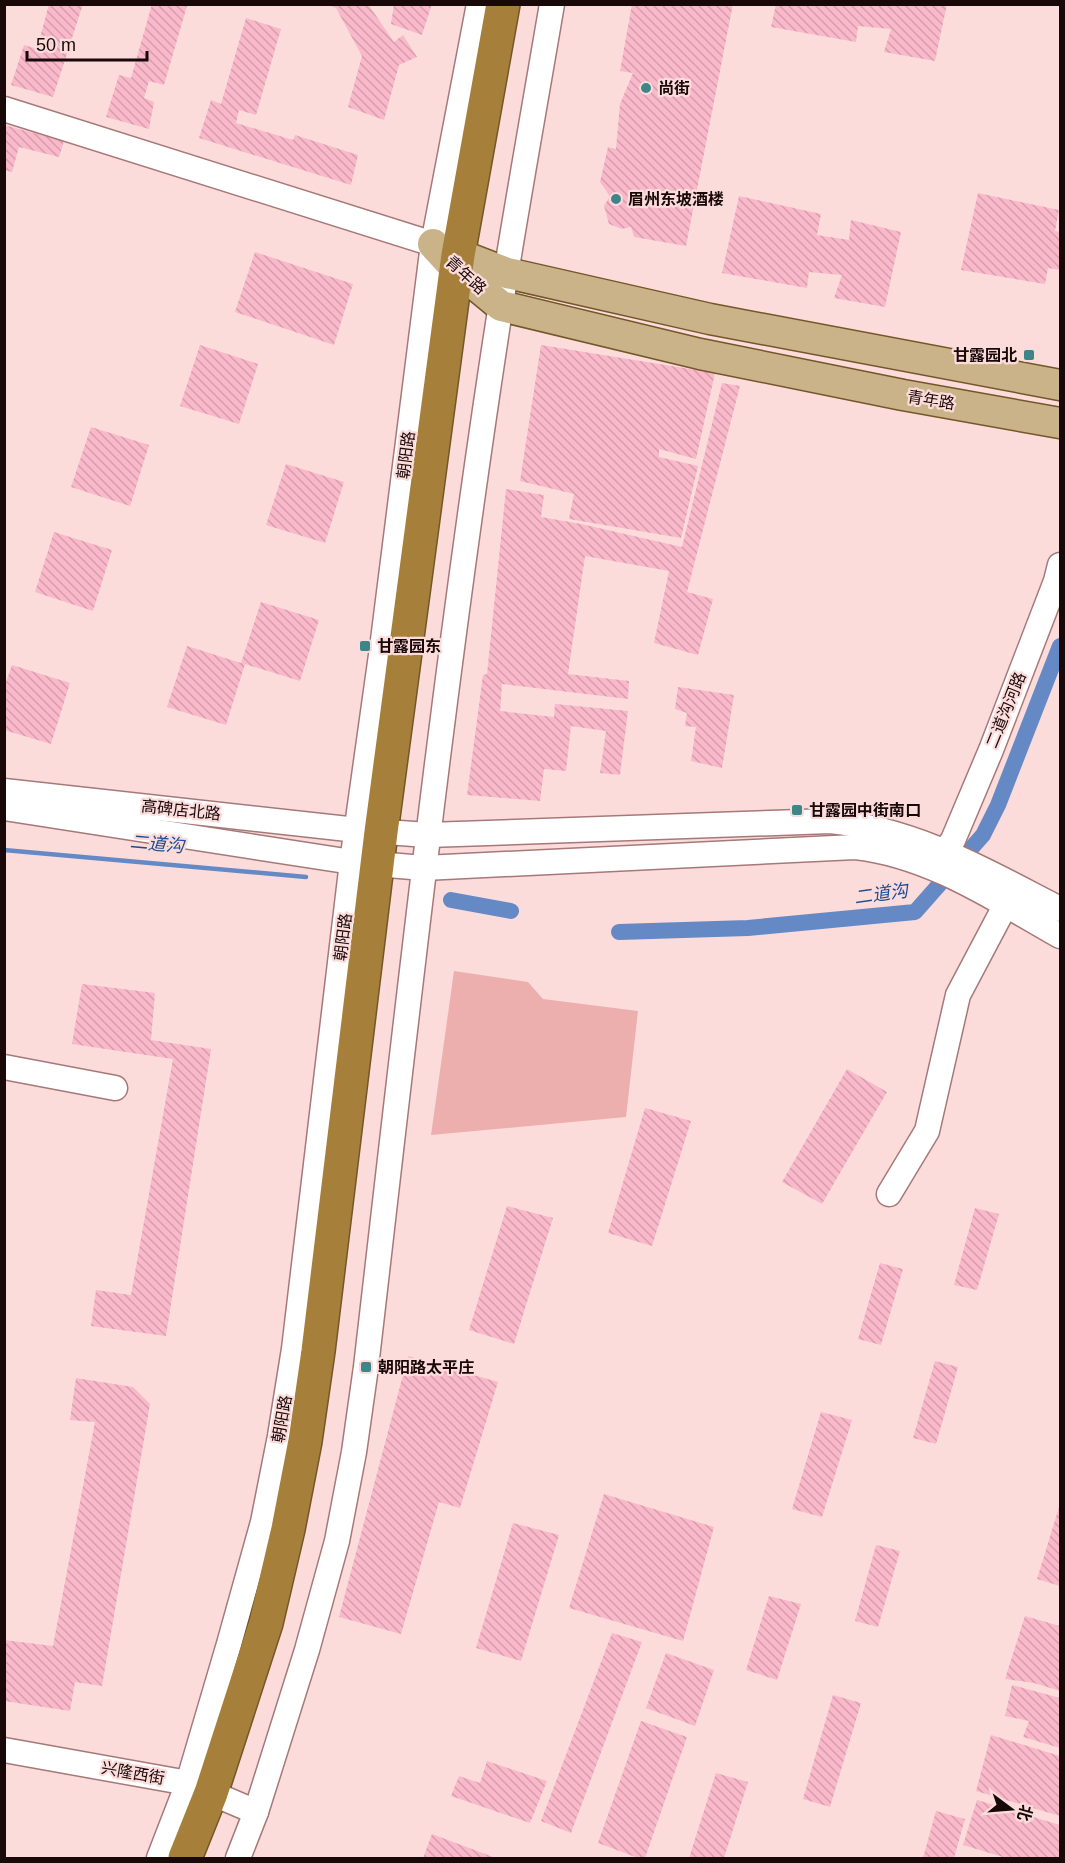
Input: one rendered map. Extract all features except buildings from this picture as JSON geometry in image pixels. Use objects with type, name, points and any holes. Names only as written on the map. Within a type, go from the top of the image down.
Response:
[{"type":"highway","name":"朝阳路","points":[[206,1858],[221,1797],[281,1627],[305,1532],[334,1355],[392,832],[503,4]]},
{"type":"highway","name":"朝阳路","points":[[467,265],[523,4]]},
{"type":"highway","name":"朝阳路","points":[[185,1858],[221,1797]]},
{"type":"main road","name":"青年路","points":[[467,265],[501,306],[700,354],[903,395],[1060,423]]},
{"type":"main road","name":"青年路","points":[[467,265],[711,319],[1060,385]]},
{"type":"street","name":"朝阳路","points":[[238,1858],[221,1797],[263,1522],[280,1436],[295,1338],[388,865],[467,265],[479,4]]},
{"type":"street","name":"朝阳路","points":[[467,265],[552,4]]},
{"type":"street","points":[[4,109],[467,265]]},
{"type":"street","name":"朝阳路","points":[[392,832],[501,306]]},
{"type":"street","name":"二道沟河路","points":[[946,859],[991,750],[1056,581],[1060,565]]},
{"type":"street","name":"高碑店北路","points":[[4,790],[392,832],[830,821],[858,824],[913,838],[946,859]]},
{"type":"street","name":"高碑店北路","points":[[4,808],[388,865],[855,847],[880,850],[907,858],[946,859]]},
{"type":"street","points":[[946,859],[1011,896],[1060,936]]},
{"type":"street","points":[[1011,896],[1060,909]]},
{"type":"street","points":[[889,1194],[927,1131],[958,995],[1011,896]]},
{"type":"street","points":[[4,1067],[116,1088]]},
{"type":"street","name":"兴隆西街","points":[[4,1750],[221,1797]]},
{"type":"street","name":"朝阳路","points":[[159,1858],[221,1797]]},
{"type":"shaded area","points":[[454,971],[528,982],[543,999],[638,1011],[626,1117],[431,1135]]},
{"type":"waterway","name":"二道沟","points":[[619,932],[748,928],[915,912],[983,835],[998,805],[1060,646]]},
{"type":"waterway","name":"二道沟","points":[[4,850],[306,877]]},
{"type":"waterway","name":"二道沟","points":[[451,900],[511,911]]},
{"type":"place","name":"尚街","points":[[646,88]]},
{"type":"place","name":"眉州东坡酒楼","points":[[616,199]]},
{"type":"place","name":"甘露园北","points":[[1029,355]]},
{"type":"place","name":"甘露园东","points":[[365,646]]},
{"type":"place","name":"甘露园中街南口","points":[[797,810]]},
{"type":"place","name":"朝阳路太平庄","points":[[366,1367]]}]
